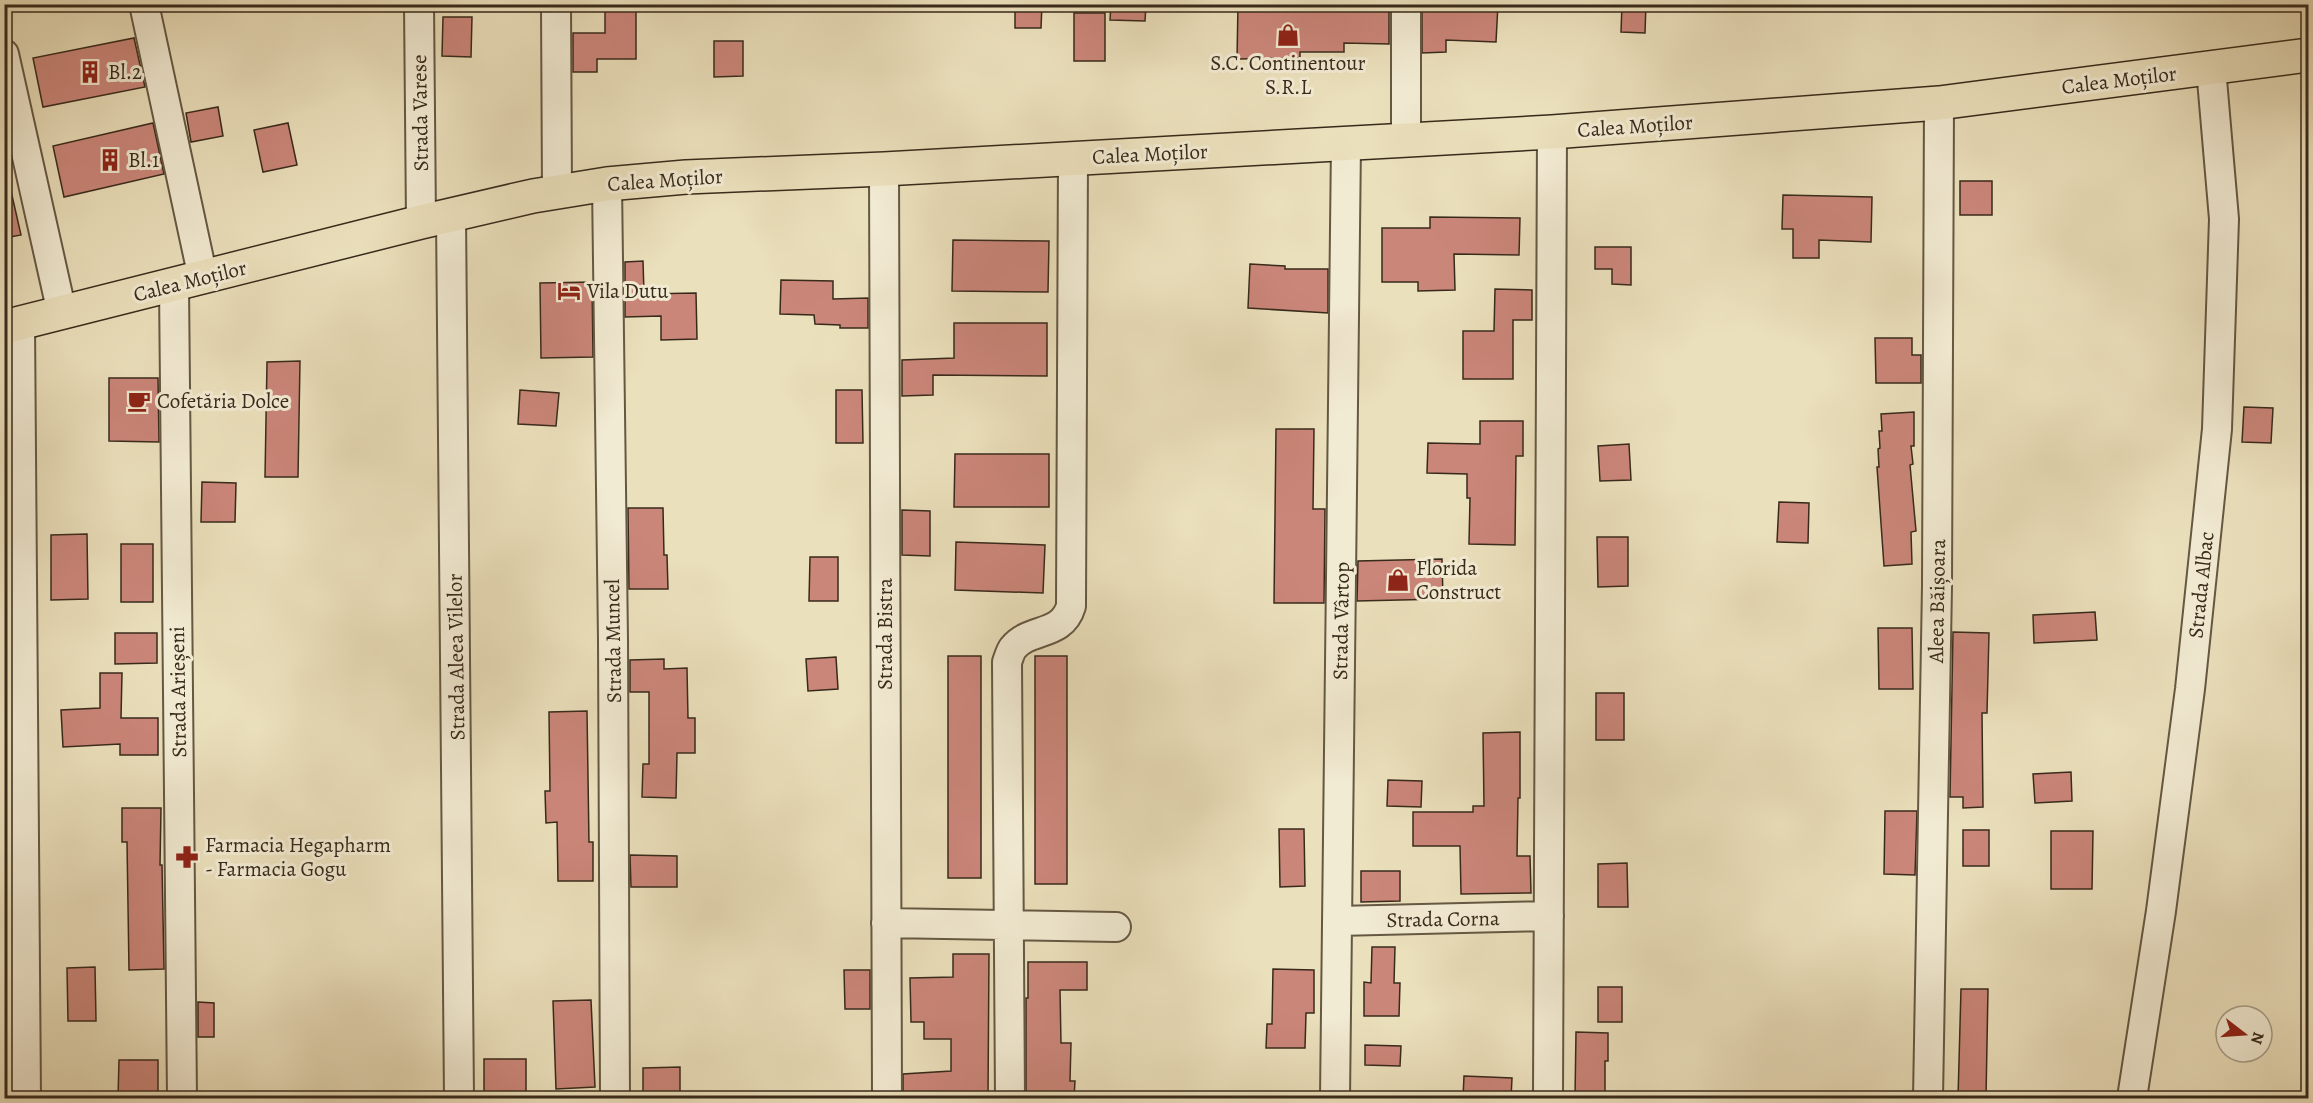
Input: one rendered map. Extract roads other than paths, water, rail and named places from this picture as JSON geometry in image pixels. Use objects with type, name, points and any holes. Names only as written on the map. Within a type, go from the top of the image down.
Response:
[{"type":"main road","name":"Calea Moților","points":[[12,325],[436,219],[557,192],[607,184],[686,177],[1551,132],[1939,103],[2308,55]]},
{"type":"street","name":"Strada Arieșeni","points":[[144,4],[188,282],[182,1098]]},
{"type":"street","name":"Strada Varese","points":[[419,4],[436,219]]},
{"type":"street","points":[[556,4],[557,192]]},
{"type":"street","points":[[1406,4],[1406,140]]},
{"type":"street","points":[[4,54],[62,313]]},
{"type":"street","name":"Strada Albac","points":[[2132,1098],[2161,911],[2190,689],[2217,429],[2224,219],[2211,68]]},
{"type":"street","name":"Aleea Băișoara","points":[[1928,1098],[1937,586],[1939,103]]},
{"type":"street","points":[[1548,1098],[1551,132]]},
{"type":"street","name":"Strada Vârtop","points":[[1335,1098],[1346,143]]},
{"type":"street","points":[[1010,1098],[1007,662],[1014,647],[1058,626],[1067,618],[1071,606],[1073,158]]},
{"type":"street","name":"Strada Bistra","points":[[884,168],[887,1098]]},
{"type":"street","name":"Strada Muncel","points":[[607,184],[613,640],[615,1098]]},
{"type":"street","name":"Strada Aleea Vilelor","points":[[436,219],[459,1098]]},
{"type":"street","points":[[12,325],[26,1098]]},
{"type":"street","name":"Strada Corna","points":[[1337,921],[1549,916]]},
{"type":"street","points":[[886,923],[1116,927]]},
{"type":"place","name":"S.C. Continentour S.R.L","points":[[1288,35]]},
{"type":"place","name":"Bl.2","points":[[90,72]]},
{"type":"place","name":"Bl.1","points":[[110,160]]},
{"type":"place","name":"Vila Dutu","points":[[569,291]]},
{"type":"place","name":"Cofetăria Dolce","points":[[139,401]]},
{"type":"place","name":"Florida Construct","points":[[1398,580]]},
{"type":"place","name":"Farmacia Hegapharm - Farmacia Gogu","points":[[187,857]]}]
